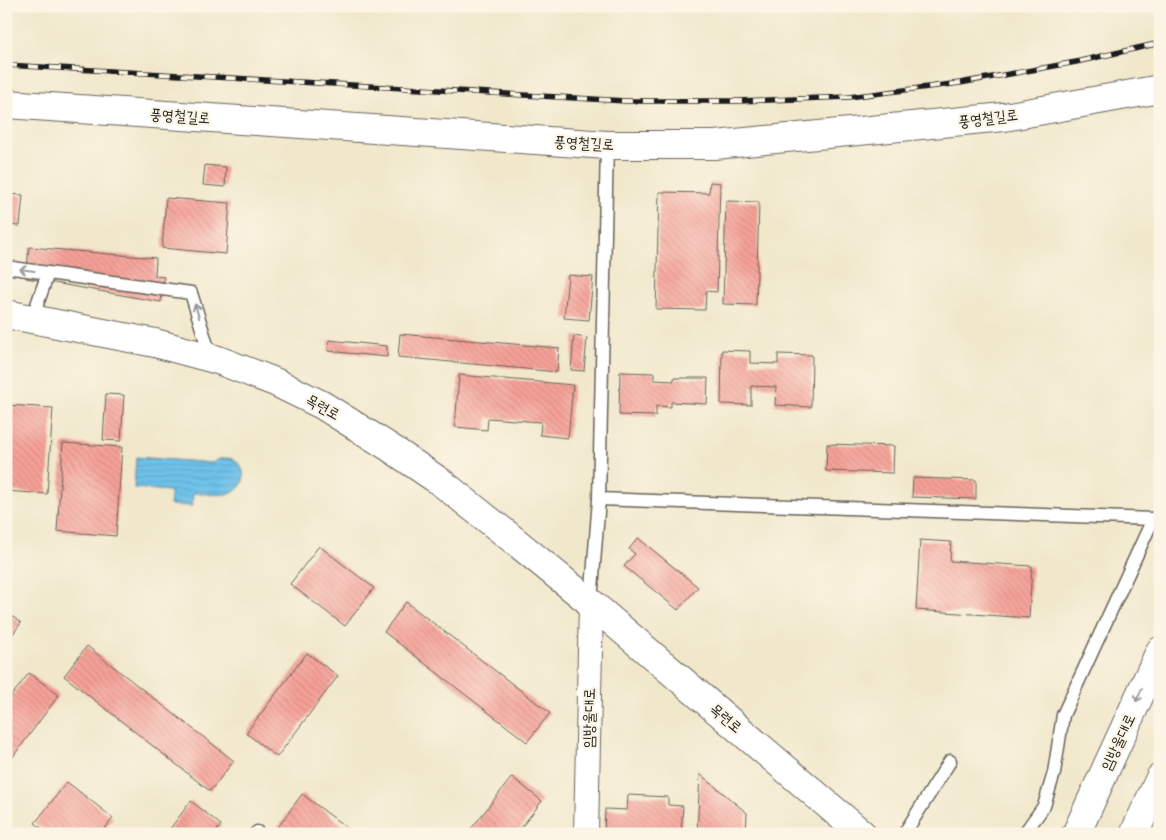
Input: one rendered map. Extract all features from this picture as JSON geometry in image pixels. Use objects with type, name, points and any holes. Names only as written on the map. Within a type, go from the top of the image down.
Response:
[{"type":"main road","name":"풍영철길로","points":[[6,104],[607,145],[716,145],[1004,117],[1160,89]]},
{"type":"main road","name":"목련로","points":[[19,317],[155,343],[211,358],[275,382],[322,405],[442,483],[505,533],[862,834]]},
{"type":"main road","name":"임방울대로","points":[[1079,826],[1160,651]]},
{"type":"main road","points":[[1134,834],[1160,778]]},
{"type":"main road","points":[[835,810],[851,834]]},
{"type":"main road","points":[[835,810],[885,834]]},
{"type":"main road","points":[[1060,834],[1079,826]]},
{"type":"street","name":"임방울대로","points":[[586,834],[590,603]]},
{"type":"lane","points":[[590,603],[599,499],[607,145]]},
{"type":"lane","points":[[6,267],[192,293],[211,358]]},
{"type":"lane","points":[[19,317],[48,273]]},
{"type":"lane","points":[[599,499],[1156,516],[1063,715],[1054,773],[1044,806],[1024,834]]},
{"type":"lane","points":[[904,834],[950,761]]},
{"type":"water","points":[[136,457],[212,463],[229,458],[236,461],[241,467],[243,480],[240,487],[233,492],[218,495],[193,493],[192,506],[170,505],[170,491],[134,488]]},
{"type":"building","points":[[205,165],[226,167],[225,187],[203,185]]},
{"type":"building","points":[[710,182],[720,183],[717,292],[706,291],[705,310],[656,309],[659,192],[709,193]]},
{"type":"building","points":[[6,194],[23,195],[20,226],[6,225]]},
{"type":"building","points":[[166,198],[230,203],[226,254],[162,248]]},
{"type":"building","points":[[726,201],[759,202],[756,305],[723,304]]},
{"type":"building","points":[[29,247],[156,258],[155,276],[164,277],[161,302],[26,278]]},
{"type":"building","points":[[568,275],[593,277],[589,320],[564,318]]},
{"type":"building","points":[[400,334],[559,348],[557,372],[398,357]]},
{"type":"building","points":[[574,336],[587,338],[584,371],[571,370]]},
{"type":"building","points":[[329,340],[387,346],[387,357],[328,351]]},
{"type":"building","points":[[722,350],[750,351],[750,363],[778,364],[778,354],[812,355],[811,407],[775,405],[776,387],[751,386],[751,405],[721,404]]},
{"type":"building","points":[[620,372],[654,373],[654,380],[674,381],[674,378],[708,378],[707,404],[671,402],[671,407],[656,406],[656,416],[619,415]]},
{"type":"building","points":[[459,375],[573,385],[568,438],[540,435],[541,422],[488,418],[487,430],[455,427]]},
{"type":"building","points":[[106,394],[124,395],[121,441],[103,440]]},
{"type":"building","points":[[7,405],[53,408],[47,494],[6,491]]},
{"type":"building","points":[[63,443],[122,447],[116,536],[57,531]]},
{"type":"building","points":[[827,444],[894,446],[893,473],[826,471]]},
{"type":"building","points":[[913,478],[976,480],[976,499],[912,497]]},
{"type":"building","points":[[638,538],[698,587],[678,610],[624,566],[635,554],[629,549]]},
{"type":"building","points":[[920,540],[951,542],[950,561],[1032,566],[1029,618],[916,610]]},
{"type":"building","points":[[319,546],[374,588],[345,626],[290,584]]},
{"type":"building","points":[[406,602],[550,713],[527,742],[384,632]]},
{"type":"building","points":[[6,612],[21,623],[6,643]]},
{"type":"building","points":[[87,646],[234,761],[210,791],[64,676]]},
{"type":"building","points":[[307,653],[338,676],[277,757],[246,733]]},
{"type":"building","points":[[29,673],[59,695],[6,766],[6,703]]},
{"type":"building","points":[[700,774],[747,813],[746,834],[697,834]]},
{"type":"building","points":[[512,777],[542,801],[516,834],[467,834]]},
{"type":"building","points":[[67,782],[113,818],[101,834],[48,834],[35,823]]},
{"type":"building","points":[[302,794],[355,834],[288,834],[278,827]]},
{"type":"building","points":[[628,795],[668,797],[668,805],[683,806],[681,834],[604,833],[605,809],[627,810]]},
{"type":"building","points":[[191,801],[221,825],[214,834],[166,834]]},
{"type":"railway","points":[[6,65],[626,101],[739,101],[849,97],[960,83],[1076,62],[1160,43]]}]
